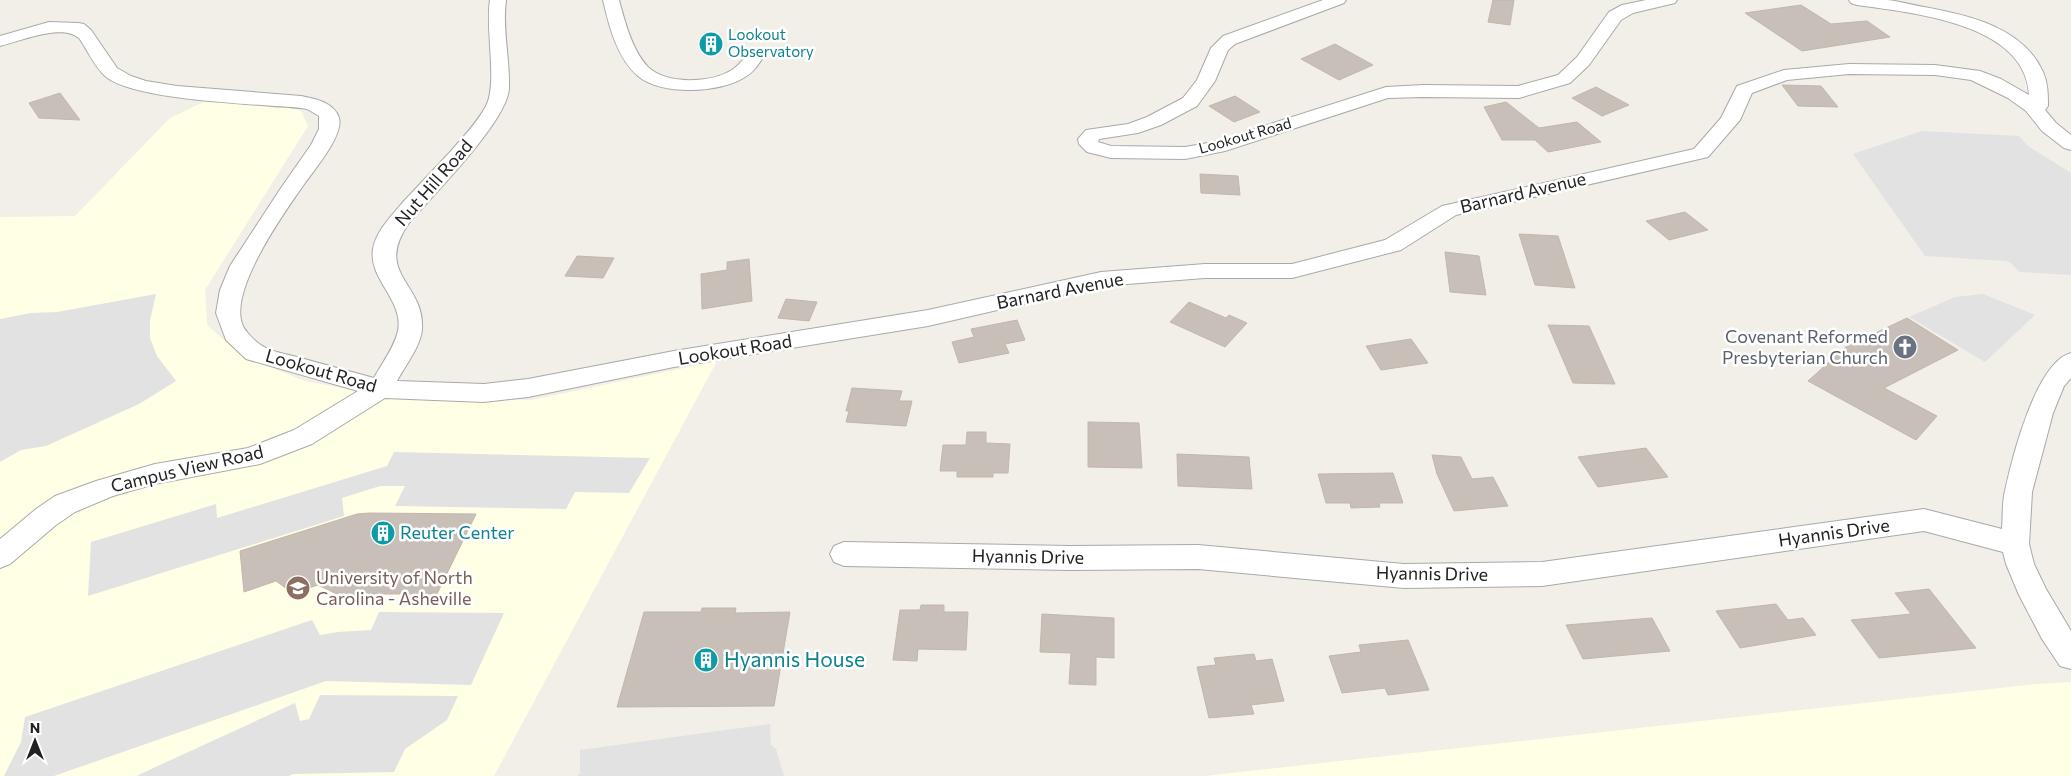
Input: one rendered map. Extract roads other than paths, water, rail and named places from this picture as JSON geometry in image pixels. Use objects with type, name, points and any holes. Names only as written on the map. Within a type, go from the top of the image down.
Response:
[{"type":"street","name":"Nut Hill Road","points":[[380,389],[405,344],[410,329],[406,303],[390,276],[385,262],[384,249],[389,235],[401,218],[480,130],[496,105],[500,90],[496,13],[498,0]]},
{"type":"street","points":[[611,0],[621,34],[641,70],[650,77],[679,84],[713,83],[743,72],[752,65],[754,57]]},
{"type":"street","name":"Lookout Road","points":[[1338,0],[1229,40],[1220,48],[1206,81],[1190,102],[1154,121],[1131,129],[1093,134],[1088,139],[1090,144],[1094,148],[1111,152],[1185,153],[1218,147],[1386,93],[1424,91],[1519,92],[1542,87],[1564,79],[1577,67],[1615,16],[1628,9],[1669,0]]},
{"type":"street","points":[[1857,0],[1970,22],[1992,31],[2019,52],[2033,69],[2038,88],[2039,106],[2033,107]]},
{"type":"street","name":"Lookout Road","points":[[0,41],[49,27],[78,28],[85,34],[111,72],[125,80],[143,86],[177,92],[301,102],[312,104],[327,113],[330,120],[329,129],[321,146],[291,188],[241,266],[230,290],[228,313],[234,334],[255,353],[380,389],[484,393],[528,388],[674,359],[928,318]]},
{"type":"street","name":"Barnard Avenue","points":[[928,318],[1101,279],[1205,271],[1292,271],[1393,245],[1449,210],[1700,153],[1730,120],[1744,90],[1784,75],[1849,69],[1935,70],[1974,75],[1995,83],[2033,107],[2049,127],[2071,144]]},
{"type":"street","points":[[2071,361],[2053,383],[2040,413],[2032,449],[2018,492],[2015,544],[2020,564],[2034,595],[2053,630],[2071,656]]},
{"type":"street","name":"Campus View Road","points":[[0,556],[46,516],[65,504],[106,488],[155,474],[251,457],[303,437],[380,389]]},
{"type":"street","name":"Hyannis Drive","points":[[844,554],[1070,558],[1198,557],[1404,576],[1542,574],[1924,520],[2015,544]]},
{"type":"place","name":"Lookout Observatory","points":[[711,44]]},
{"type":"place","name":"Covenant Reformed Presbyterian Church","points":[[1905,347]]},
{"type":"place","name":"Reuter Center","points":[[383,533]]},
{"type":"place","name":"University of North Carolina - Asheville","points":[[298,588]]},
{"type":"place","name":"Hyannis House","points":[[706,660]]}]
